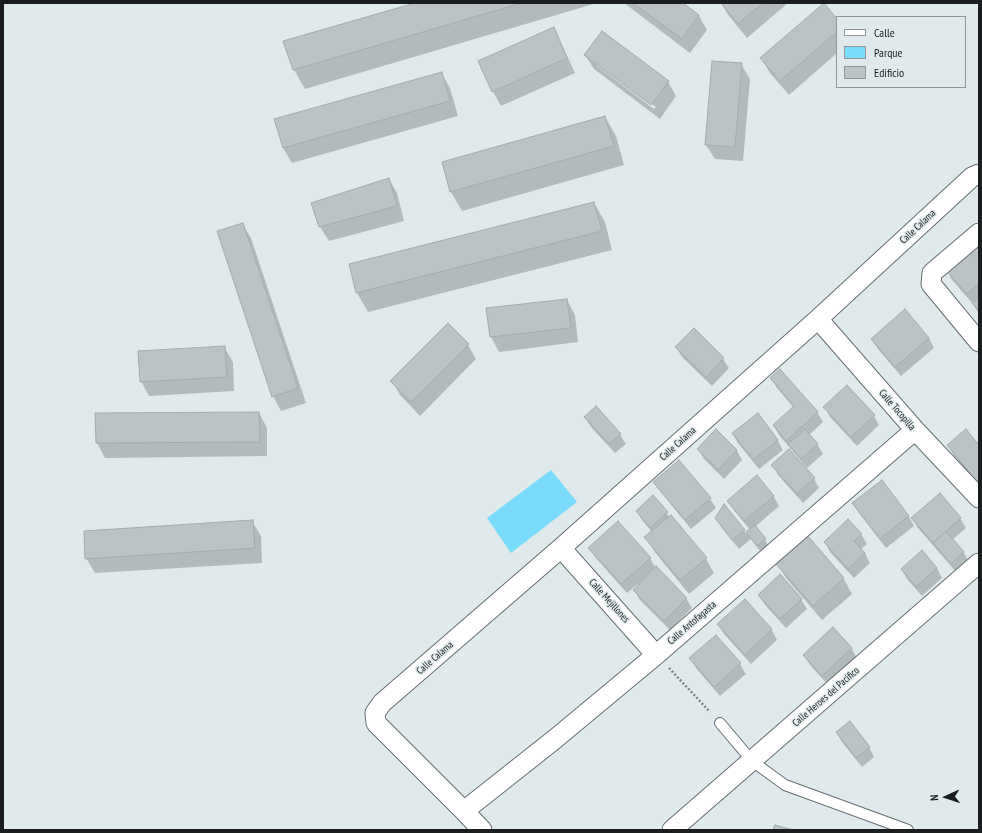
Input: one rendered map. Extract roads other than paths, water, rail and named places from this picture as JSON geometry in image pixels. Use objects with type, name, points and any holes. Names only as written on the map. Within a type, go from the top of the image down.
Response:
[{"type":"street","name":"Calle Calama","points":[[464,811],[376,723],[375,712],[382,703],[561,548],[818,319],[972,177],[979,174]]},
{"type":"street","points":[[979,233],[932,273],[930,284],[979,342]]},
{"type":"street","name":"Calle Tocopilla","points":[[818,319],[915,430],[979,498]]},
{"type":"street","name":"Calle Antofagasta","points":[[464,811],[549,744],[656,654],[915,430]]},
{"type":"street","name":"Calle Mejillones","points":[[561,548],[656,654]]},
{"type":"street","name":"Calle Heroes del Pacifico","points":[[672,830],[979,563]]},
{"type":"street","points":[[464,811],[482,830]]},
{"type":"lane","points":[[720,723],[752,761],[785,785],[908,830]]}]
